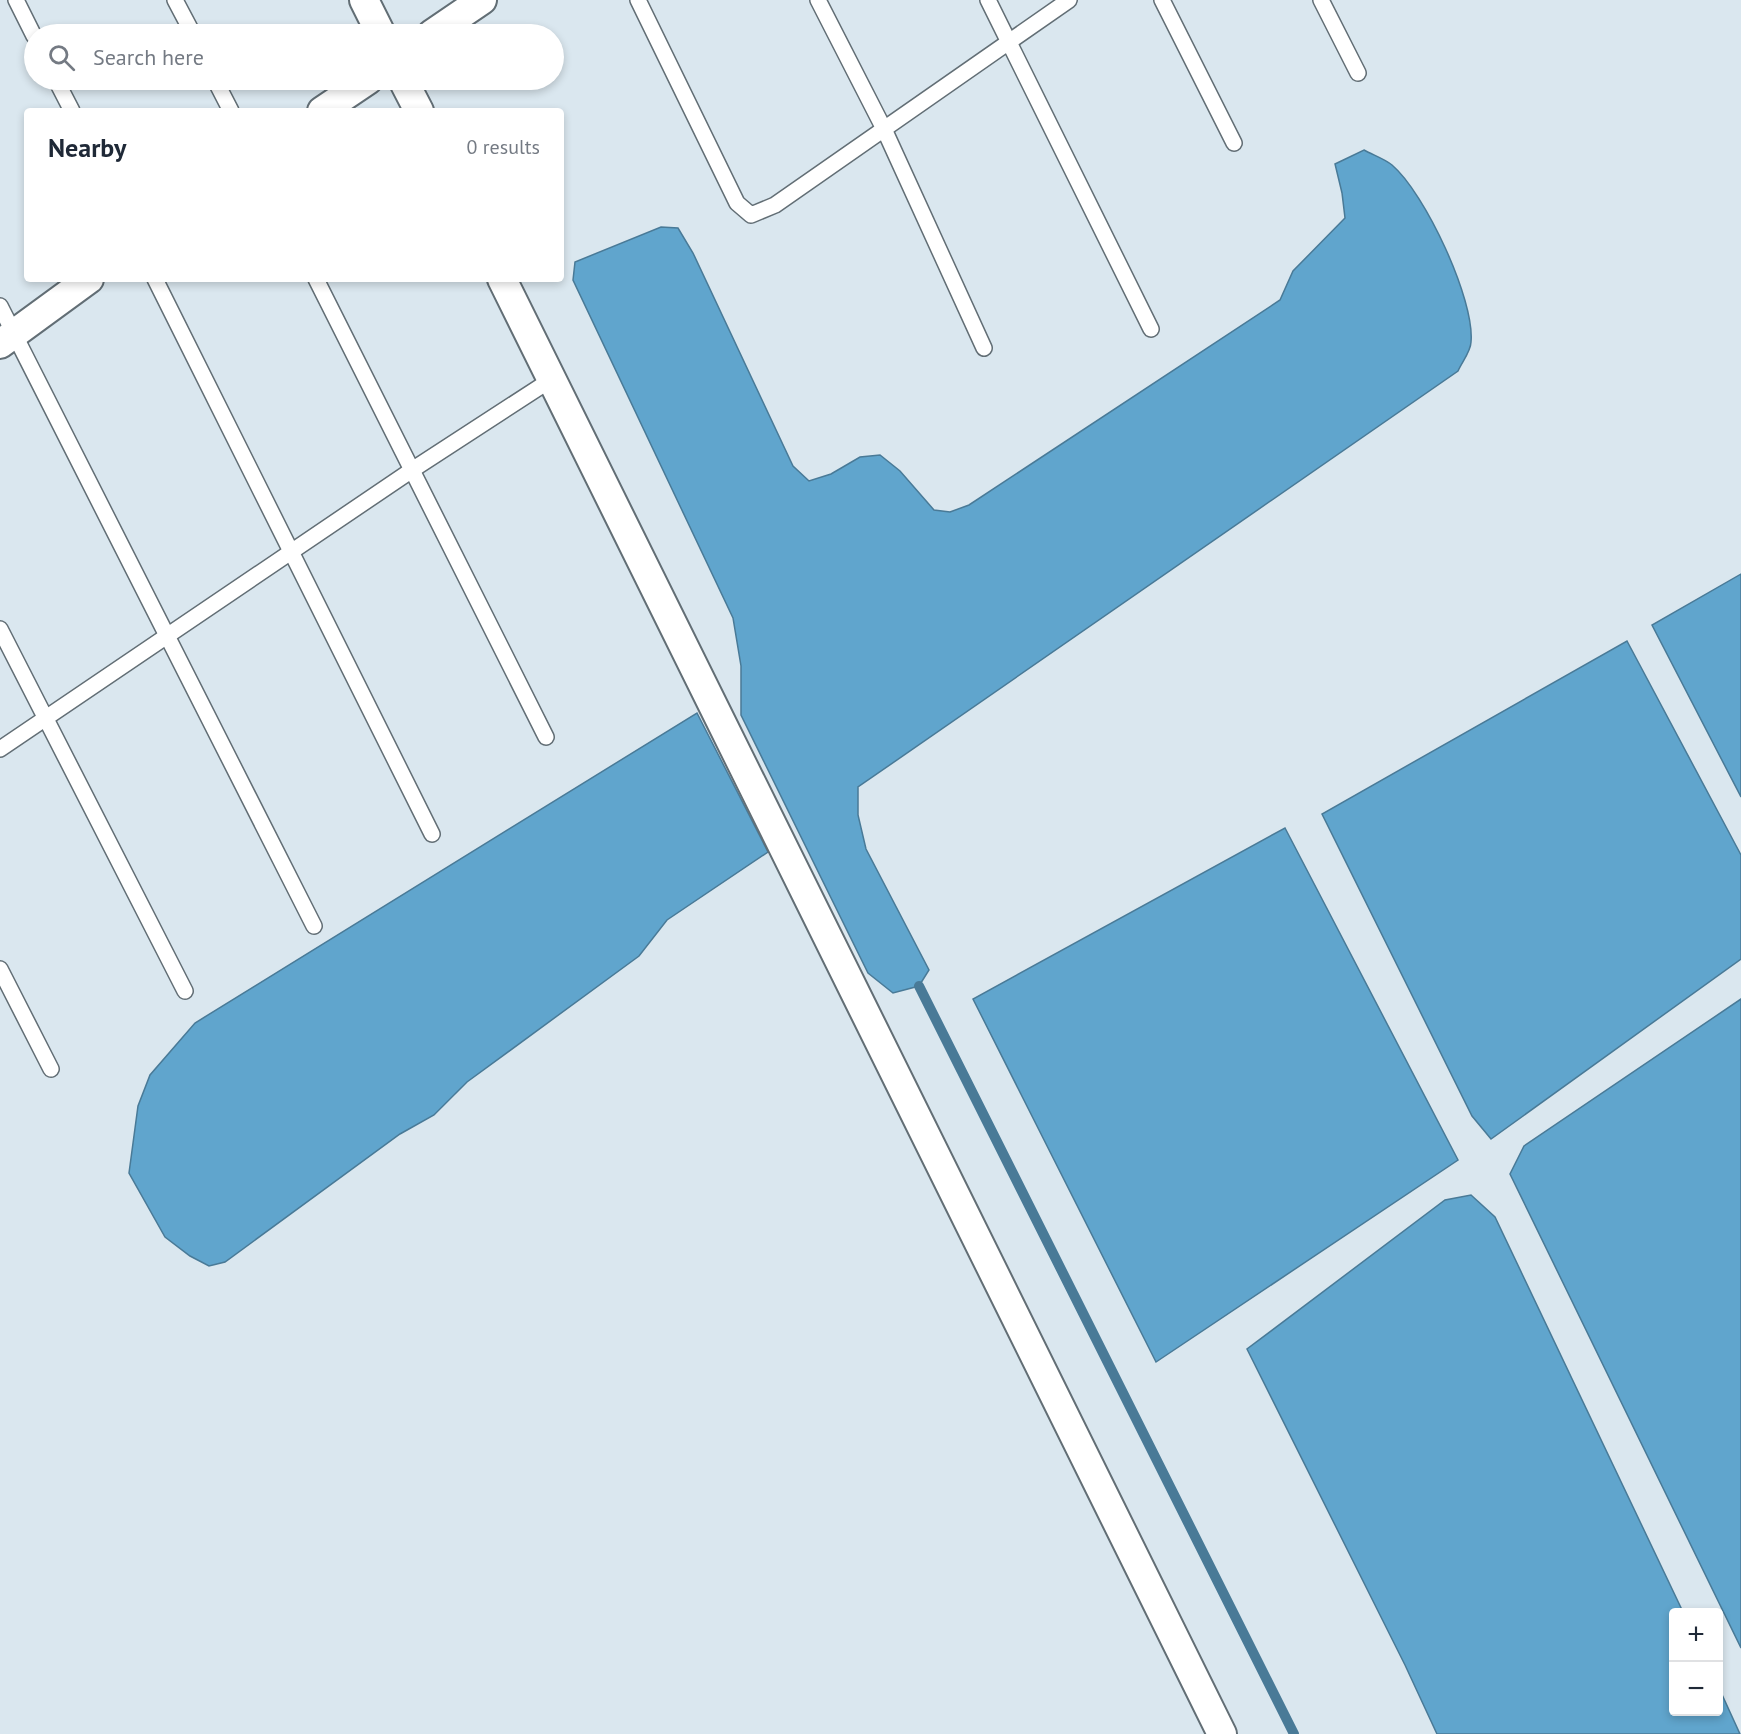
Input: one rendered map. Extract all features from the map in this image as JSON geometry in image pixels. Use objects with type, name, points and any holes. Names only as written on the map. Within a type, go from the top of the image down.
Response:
[{"type":"street","points":[[364,0],[376,24]]},
{"type":"street","points":[[447,24],[482,0]]},
{"type":"street","points":[[326,108],[353,90]]},
{"type":"street","points":[[408,90],[417,108]]},
{"type":"street","points":[[7,339],[85,282]]},
{"type":"street","points":[[503,282],[1222,1734]]},
{"type":"lane","points":[[16,0],[28,24]]},
{"type":"lane","points":[[175,0],[188,24]]},
{"type":"lane","points":[[638,0],[736,203],[751,215],[776,205],[1069,0]]},
{"type":"lane","points":[[818,0],[884,129],[984,348]]},
{"type":"lane","points":[[988,0],[1150,329]]},
{"type":"lane","points":[[1162,0],[1234,143]]},
{"type":"lane","points":[[1321,0],[1358,73]]},
{"type":"lane","points":[[61,90],[70,108]]},
{"type":"lane","points":[[220,90],[229,108]]},
{"type":"lane","points":[[156,282],[432,834]]},
{"type":"lane","points":[[318,282],[546,737]]},
{"type":"lane","points":[[0,306],[7,339],[167,636],[314,926]]},
{"type":"lane","points":[[0,749],[412,470],[552,380]]},
{"type":"lane","points":[[0,629],[185,991]]},
{"type":"lane","points":[[0,969],[51,1069]]},
{"type":"water","points":[[1364,150],[1392,165],[1405,179],[1433,222],[1445,248],[1465,301],[1470,323],[1471,345],[1458,371],[858,787],[858,815],[866,849],[929,970],[919,986],[893,993],[868,973],[741,715],[741,666],[733,618],[573,280],[575,262],[661,227],[678,228],[693,253],[793,466],[809,481],[831,474],[860,457],[880,455],[900,471],[934,510],[950,512],[969,505],[1280,300],[1293,271],[1345,218],[1335,164]]},
{"type":"water","points":[[1741,574],[1741,797],[1652,625]]},
{"type":"water","points":[[1627,641],[1741,855],[1741,959],[1491,1139],[1472,1116],[1322,814]]},
{"type":"water","points":[[697,713],[768,852],[667,920],[639,956],[467,1082],[434,1115],[400,1134],[225,1262],[209,1266],[190,1256],[165,1237],[129,1173],[138,1106],[150,1075],[195,1023]]},
{"type":"water","points":[[1285,828],[1458,1160],[1156,1362],[973,999]]},
{"type":"water","points":[[1741,999],[1741,1648],[1510,1174],[1524,1146]]},
{"type":"water","points":[[1471,1195],[1495,1217],[1681,1608],[1669,1608],[1669,1716],[1723,1716],[1723,1697],[1740,1734],[1437,1734],[1405,1665],[1247,1349],[1445,1200]]},
{"type":"waterway","points":[[919,986],[1294,1734]]}]
